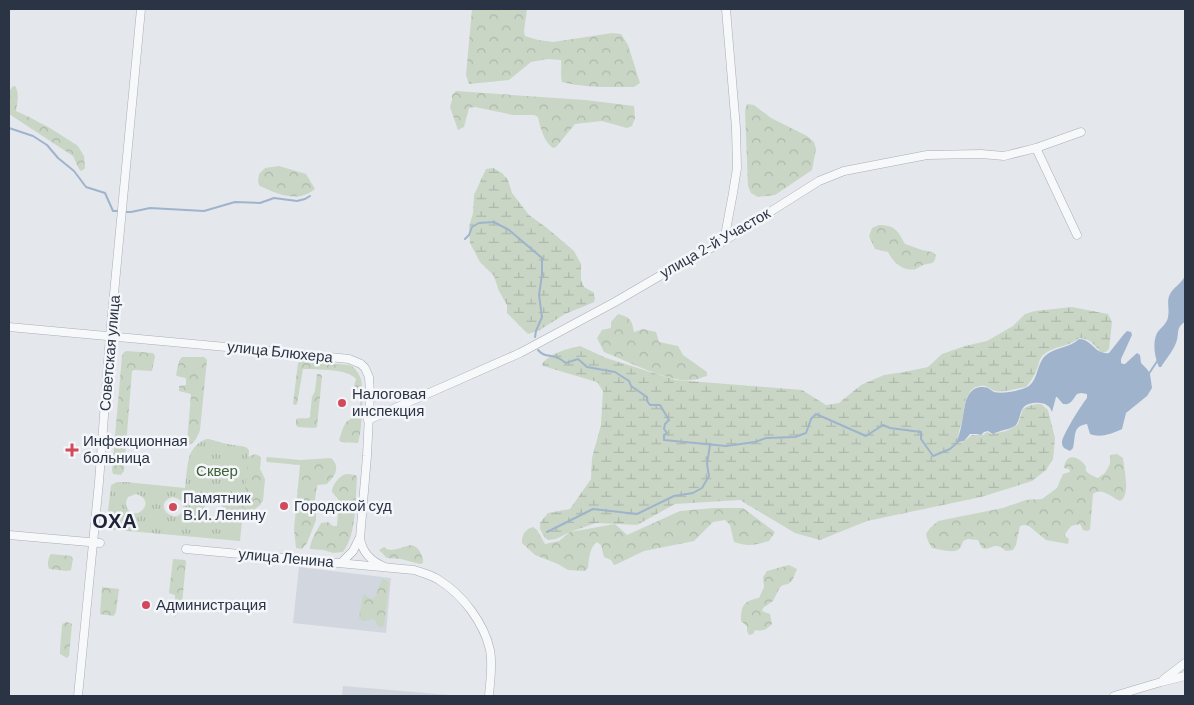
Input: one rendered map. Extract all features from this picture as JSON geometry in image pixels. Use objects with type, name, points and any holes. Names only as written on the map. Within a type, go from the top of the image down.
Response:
[{"type":"street","name":"Советская улица","points":[[78,696],[97,542],[110,336],[141,9]]},
{"type":"street","points":[[724,241],[737,168],[736,128],[726,9]]},
{"type":"street","name":"улица 2-й Участок","points":[[368,420],[520,353],[724,241],[819,181],[844,171],[927,155],[981,154],[1004,156],[1036,148],[1081,132]]},
{"type":"street","points":[[1036,148],[1077,235]]},
{"type":"street","name":"улица Блюхера","points":[[9,327],[349,359],[361,364],[369,377],[370,394],[360,544],[373,560],[385,567]]},
{"type":"street","points":[[9,535],[97,542]]},
{"type":"street","points":[[341,563],[353,551],[360,538]]},
{"type":"street","name":"улица Ленина","points":[[186,549],[414,570],[439,580],[468,606],[485,633],[491,660],[489,696]]},
{"type":"street","points":[[1161,682],[1185,663]]},
{"type":"street","points":[[1114,696],[1185,676]]},
{"type":"shaded area","points":[[299,567],[391,578],[386,633],[293,623]]},
{"type":"shaded area","points":[[343,686],[461,696],[342,696]]},
{"type":"green space","points":[[472,9],[527,9],[525,36],[538,40],[553,42],[612,33],[621,34],[628,45],[640,83],[634,87],[607,87],[562,82],[561,60],[547,59],[531,62],[509,80],[469,84],[466,75]]},
{"type":"green space","points":[[15,86],[18,95],[16,111],[50,128],[78,146],[84,156],[85,168],[83,170],[79,169],[73,156],[9,114],[9,92]]},
{"type":"green space","points":[[456,91],[585,100],[634,106],[635,118],[632,126],[627,128],[602,121],[575,124],[556,147],[553,148],[541,130],[538,117],[534,115],[513,115],[475,107],[469,108],[464,127],[458,130],[450,107],[452,95]]},
{"type":"green space","points":[[747,104],[754,105],[771,118],[807,136],[814,142],[816,149],[812,170],[775,195],[758,197],[751,193],[748,186],[745,110]]},
{"type":"green space","points":[[279,166],[306,174],[315,189],[305,195],[293,197],[270,191],[260,186],[258,182],[259,174],[265,168]]},
{"type":"green space","points":[[493,168],[502,173],[508,180],[512,193],[529,215],[574,251],[581,264],[581,280],[584,287],[593,292],[595,298],[594,302],[565,314],[538,331],[528,334],[507,313],[507,305],[499,291],[494,276],[480,262],[470,243],[469,227],[473,213],[474,195],[486,169]]},
{"type":"green space","points":[[879,225],[889,226],[895,230],[905,244],[932,252],[936,255],[934,261],[916,269],[903,268],[888,252],[875,249],[869,236],[872,228]]},
{"type":"green space","points":[[1072,307],[1108,314],[1112,322],[1109,349],[1102,353],[1089,340],[1079,338],[1051,350],[1040,359],[1033,377],[1026,387],[1006,391],[995,391],[985,386],[974,388],[968,395],[962,419],[959,443],[972,435],[983,435],[987,432],[992,434],[1014,427],[1018,424],[1023,409],[1028,406],[1041,404],[1048,410],[1055,438],[1053,459],[1046,470],[1032,481],[981,497],[867,521],[820,540],[795,533],[740,500],[675,504],[637,525],[596,523],[556,539],[549,540],[545,538],[540,529],[540,523],[548,513],[570,509],[591,479],[592,458],[601,425],[603,391],[597,382],[543,366],[542,364],[545,360],[559,352],[580,346],[606,358],[676,380],[802,390],[826,405],[839,403],[861,385],[884,375],[928,367],[942,354],[987,341],[1013,326],[1025,314]]},
{"type":"green space","points":[[618,314],[630,320],[634,332],[643,329],[656,332],[659,342],[678,346],[683,355],[707,372],[707,376],[694,380],[673,378],[604,352],[597,338],[602,330],[611,328],[611,322]]},
{"type":"green space","points":[[127,351],[153,353],[155,356],[152,371],[132,371],[124,471],[121,475],[113,474],[112,470],[122,356]]},
{"type":"green space","points":[[182,357],[204,357],[207,360],[200,430],[194,441],[188,445],[191,394],[179,391],[179,386],[186,385],[186,379],[176,375],[179,361]]},
{"type":"green space","points":[[302,361],[350,365],[358,373],[362,386],[362,402],[361,430],[358,443],[341,442],[339,440],[345,424],[357,415],[358,412],[360,400],[354,385],[356,379],[352,375],[339,371],[303,369],[297,404],[295,405],[293,404],[298,363]]},
{"type":"green space","points":[[317,374],[322,376],[317,427],[298,427],[296,419],[310,417]]},
{"type":"green space","points":[[207,439],[245,447],[249,451],[248,457],[255,454],[261,458],[260,469],[265,479],[263,501],[255,509],[243,511],[242,524],[222,516],[224,507],[189,457],[196,446]]},
{"type":"green space","name":"Сквер","points":[[207,439],[245,447],[249,451],[240,541],[106,529],[111,485],[117,482],[126,482],[185,488],[187,466],[191,453],[200,443]],"holes":[[[136,494],[142,497],[145,505],[140,512],[135,513],[127,508],[126,501],[128,497]],[[172,497],[181,501],[184,507],[180,515],[175,516],[167,513],[164,509],[166,501]],[[211,500],[215,500],[223,508],[221,515],[217,519],[209,518],[204,510]]]},
{"type":"green space","points":[[1117,454],[1123,458],[1126,488],[1123,498],[1120,501],[1103,492],[1093,494],[1090,530],[1083,530],[1080,524],[1071,526],[1065,534],[1069,539],[1068,544],[1046,540],[1029,526],[1024,525],[1020,526],[1013,550],[1006,551],[998,546],[986,549],[982,548],[978,540],[968,539],[963,541],[957,550],[946,551],[932,548],[928,541],[926,534],[938,521],[1003,508],[1026,500],[1042,499],[1057,488],[1063,474],[1070,472],[1069,469],[1064,468],[1069,458],[1072,457],[1081,461],[1087,472],[1098,478],[1105,473],[1110,464],[1110,455]]},
{"type":"green space","points":[[267,457],[301,460],[331,458],[336,465],[336,471],[330,481],[327,484],[317,486],[314,506],[316,520],[307,543],[302,549],[296,548],[294,529],[300,465],[267,462]]},
{"type":"green space","points":[[346,474],[356,475],[357,478],[353,526],[348,544],[343,552],[333,553],[310,549],[313,538],[321,523],[328,522],[333,526],[337,526],[339,501],[332,492],[332,489],[338,479]]},
{"type":"green space","points":[[743,508],[775,532],[769,541],[743,545],[734,542],[730,525],[725,520],[713,522],[694,541],[644,551],[614,565],[611,560],[604,557],[601,545],[597,542],[591,550],[588,568],[585,571],[568,570],[535,555],[522,543],[524,533],[533,527],[537,530],[545,544],[559,541],[570,532],[615,524],[627,535],[680,511]]},
{"type":"green space","points":[[411,545],[420,552],[423,563],[387,558],[379,550],[384,547],[391,550]]},
{"type":"green space","points":[[51,554],[71,556],[73,559],[71,570],[49,569],[48,561]]},
{"type":"green space","points":[[173,559],[185,560],[186,562],[182,604],[175,617],[175,595],[169,593]]},
{"type":"green space","points":[[789,565],[797,569],[792,581],[780,587],[773,601],[763,608],[762,611],[770,614],[772,624],[765,630],[755,630],[753,634],[749,635],[747,626],[741,621],[742,608],[749,601],[759,598],[764,587],[763,577],[767,571]]},
{"type":"green space","points":[[382,579],[387,580],[389,583],[384,625],[381,628],[375,620],[364,621],[359,617],[364,594],[373,599]]},
{"type":"green space","points":[[102,587],[119,589],[116,611],[113,616],[100,614]]},
{"type":"green space","points":[[67,622],[72,624],[69,656],[67,658],[60,654],[60,650],[62,625]]},
{"type":"water","points":[[1185,276],[1185,322],[1179,329],[1173,349],[1161,367],[1159,367],[1156,359],[1155,337],[1167,319],[1170,294]]},
{"type":"water","points":[[1127,331],[1131,332],[1132,335],[1121,363],[1125,364],[1137,353],[1140,355],[1141,363],[1150,374],[1152,388],[1147,396],[1126,413],[1122,429],[1098,436],[1090,434],[1087,424],[1082,425],[1075,433],[1073,448],[1070,451],[1064,448],[1062,443],[1065,434],[1087,398],[1087,394],[1081,393],[1077,394],[1072,402],[1068,404],[1063,404],[1056,397],[1052,412],[1049,406],[1043,403],[1028,404],[1023,408],[1015,426],[993,434],[988,431],[981,435],[970,434],[964,441],[957,441],[966,401],[975,389],[986,387],[994,392],[1002,393],[1025,388],[1032,383],[1042,360],[1049,353],[1079,339],[1087,341],[1100,352],[1109,353]]},
{"type":"waterway","points":[[9,128],[33,136],[47,145],[58,158],[74,171],[86,187],[105,193],[113,211],[119,211]]},
{"type":"waterway","points":[[123,212],[150,208],[204,211],[235,202],[260,203],[274,198],[297,201],[310,196]]},
{"type":"waterway","points":[[465,239],[472,227],[479,223],[494,222],[509,230],[542,258],[539,295],[542,317],[535,337]]},
{"type":"waterway","points":[[538,350],[545,355],[555,357],[566,363],[578,359],[587,367],[615,372],[629,381],[631,386],[647,397],[650,405],[660,405],[669,420],[665,424],[664,429],[667,433],[664,435],[664,440],[726,446],[755,442],[766,438],[795,437],[806,433],[811,419],[816,414],[866,436],[883,425],[890,428],[921,432],[921,439],[933,456],[950,449],[959,441]]},
{"type":"waterway","points":[[1148,375],[1158,360]]},
{"type":"waterway","points":[[547,532],[593,509],[637,514],[674,496],[693,493],[702,488],[709,476],[707,464],[710,445]]},
{"type":"place","name":"Налоговая инспекция","points":[[342,403]]},
{"type":"place","name":"Инфекционная больница","points":[[72,450]]},
{"type":"place","name":"Городской суд","points":[[284,506]]},
{"type":"place","name":"Памятник В.И. Ленину","points":[[173,507]]},
{"type":"place","name":"Администрация","points":[[146,605]]},
{"type":"district","name":"ОХА","points":[[115,521]]}]
